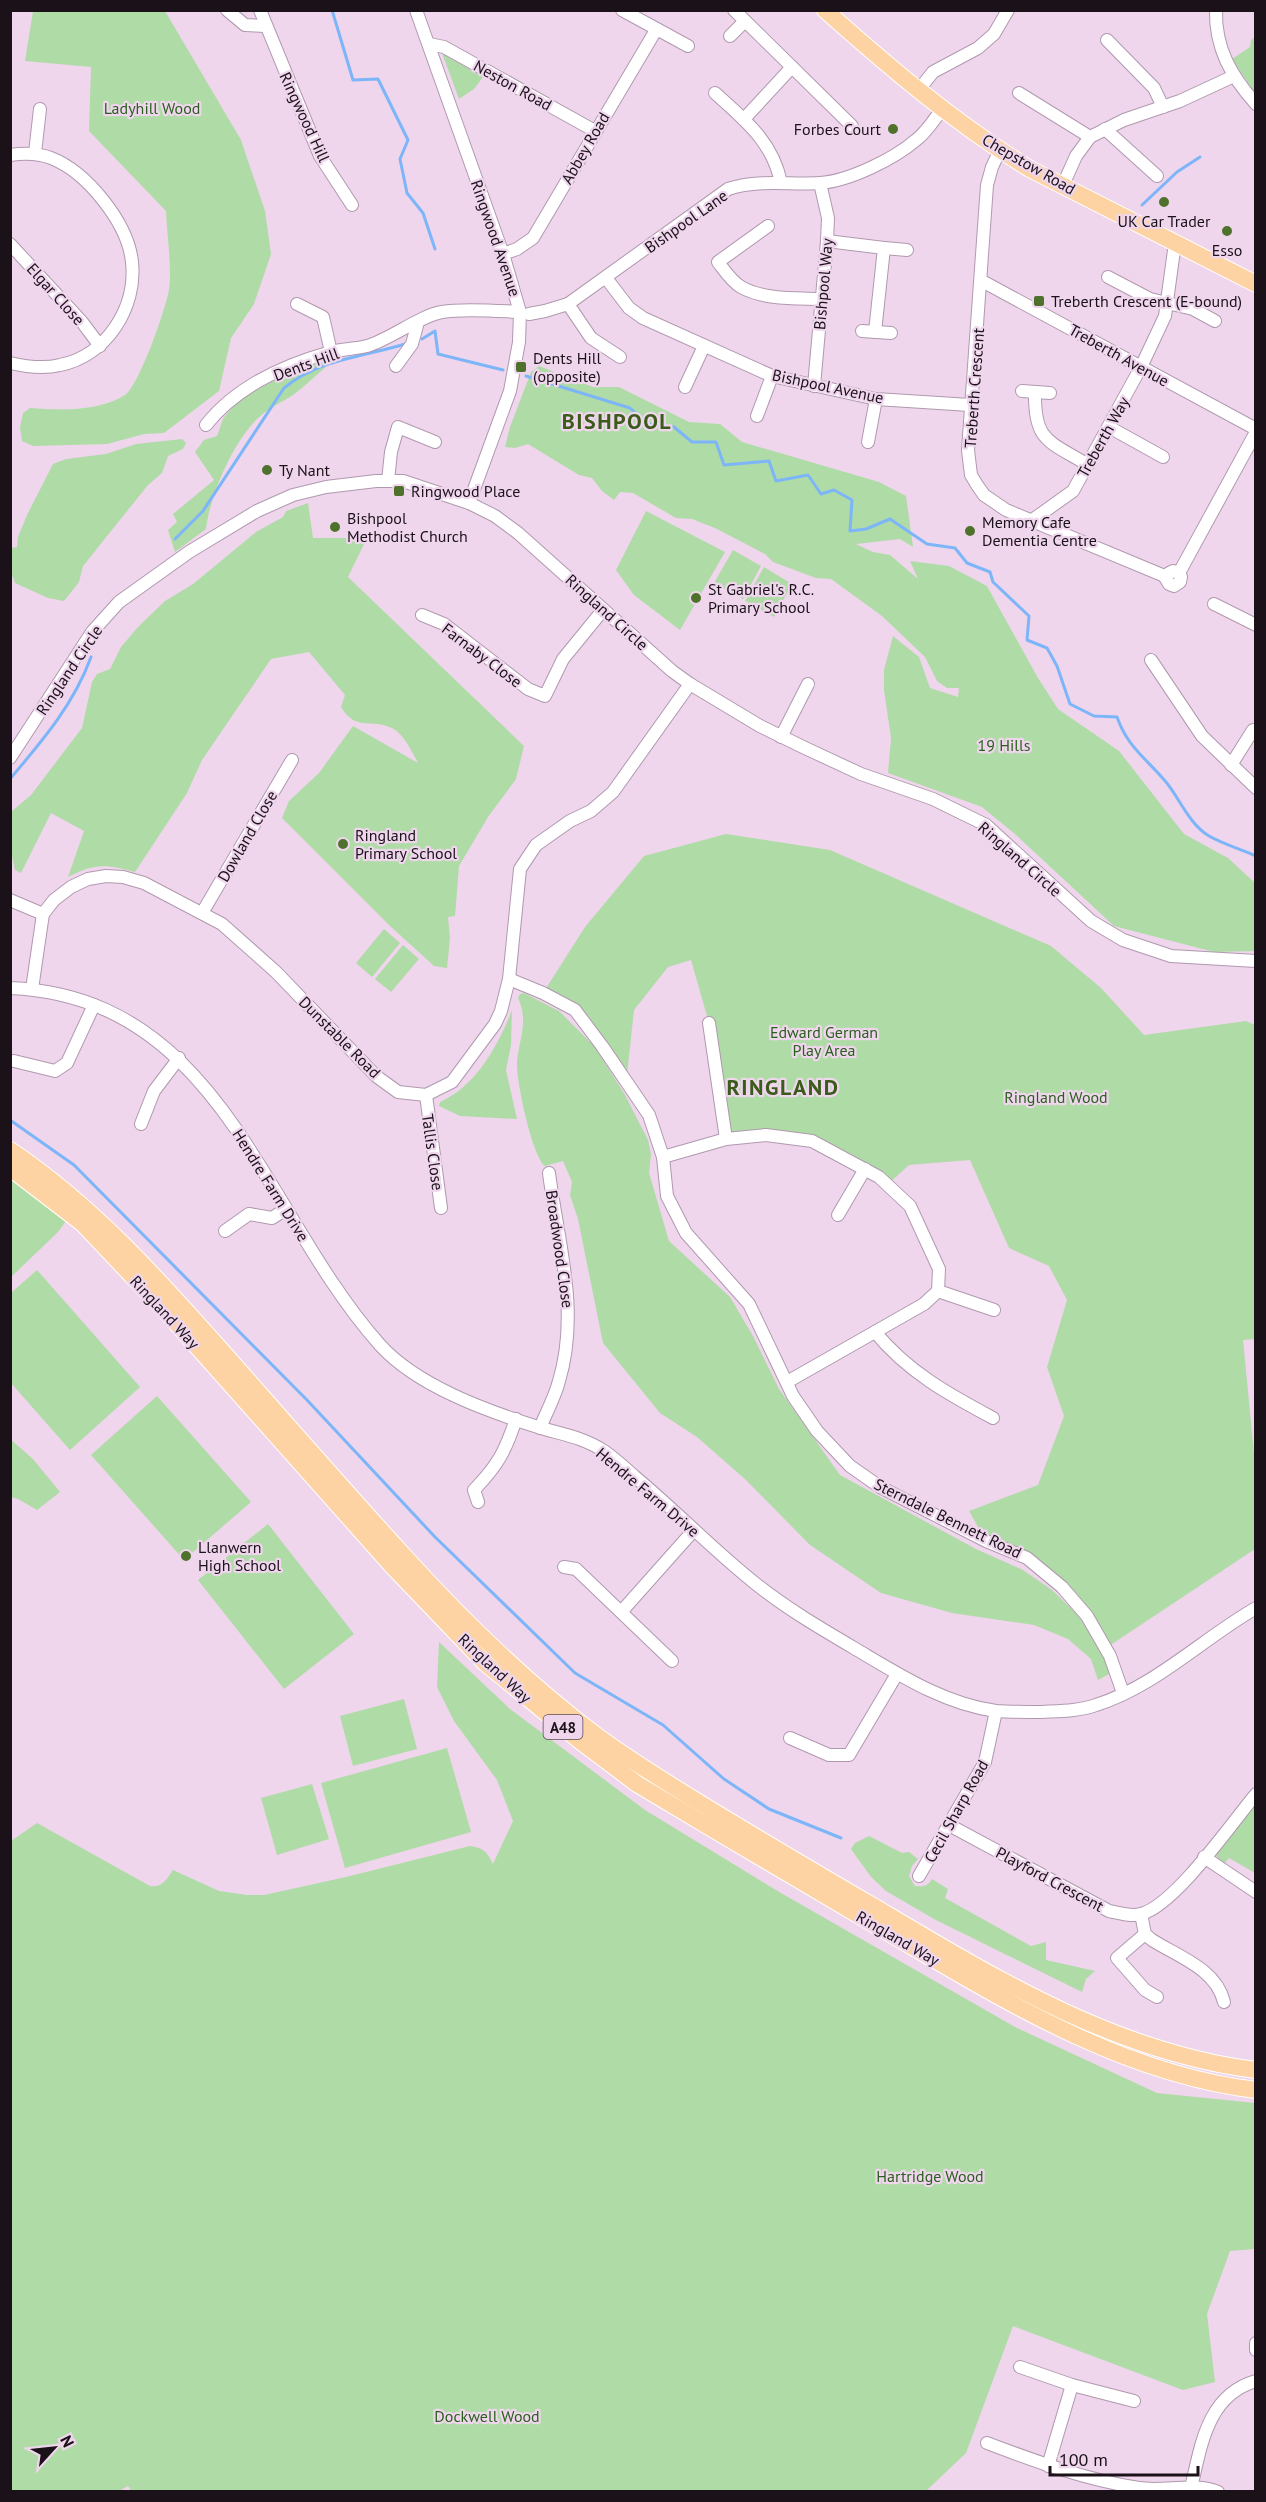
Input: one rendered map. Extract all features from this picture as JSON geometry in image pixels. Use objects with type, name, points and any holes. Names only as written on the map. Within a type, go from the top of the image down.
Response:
[{"type":"main road","name":"Chepstow Road","points":[[825,10],[918,91],[1000,150],[1256,284]]},
{"type":"main road","name":"Ringland Way","points":[[10,1150],[102,1223],[182,1306],[436,1590],[496,1650],[597,1736],[642,1768],[771,1846],[1017,1989],[1122,2035],[1176,2054],[1222,2066],[1256,2070]]},
{"type":"main road","name":"Ringland Way","points":[[10,1168],[83,1224],[168,1314],[392,1566],[484,1662],[580,1741],[637,1784],[1017,2007],[1110,2050],[1168,2072],[1217,2085],[1256,2090]]},
{"type":"street","points":[[227,10],[245,25],[266,26]]},
{"type":"street","name":"Ringwood Hill","points":[[260,10],[320,156],[352,205]]},
{"type":"street","name":"Ringwood Avenue","points":[[416,10],[524,313],[510,391],[469,503]]},
{"type":"street","points":[[622,10],[688,46]]},
{"type":"street","points":[[734,10],[852,126]]},
{"type":"street","points":[[918,91],[933,72],[978,48],[994,34],[1008,10]]},
{"type":"street","points":[[1216,10],[1221,53],[1234,76],[1256,104]]},
{"type":"street","points":[[730,36],[745,21]]},
{"type":"street","name":"Abbey Road","points":[[503,254],[517,249],[533,238],[656,30]]},
{"type":"street","points":[[1107,40],[1154,88],[1163,107]]},
{"type":"street","name":"Neston Road","points":[[429,44],[444,47],[595,131]]},
{"type":"street","points":[[744,119],[792,68]]},
{"type":"street","points":[[1063,185],[1076,156],[1090,137],[1234,76]]},
{"type":"street","points":[[715,93],[764,141],[777,163],[781,183]]},
{"type":"street","points":[[1019,93],[1090,137]]},
{"type":"street","name":"Bishpool Lane","points":[[524,313],[545,311],[568,304],[728,189],[744,184],[820,183],[849,176],[897,153],[918,139],[943,108]]},
{"type":"street","points":[[35,153],[40,109]]},
{"type":"street","points":[[1105,129],[1157,176]]},
{"type":"street","name":"Treberth Crescent","points":[[1000,150],[987,185],[982,281],[970,405],[971,475],[984,495],[994,503],[1031,521],[1173,575],[1256,431]]},
{"type":"street","points":[[10,155],[35,153],[65,165],[94,190],[119,226],[128,246],[133,277],[120,320],[100,346],[76,360],[60,365],[28,367],[10,363]]},
{"type":"street","name":"Bishpool Way","points":[[814,386],[828,218],[820,183]]},
{"type":"street","points":[[768,226],[718,262],[739,286],[751,291],[775,296],[821,299]]},
{"type":"street","points":[[827,241],[907,250]]},
{"type":"street","name":"Treberth Way","points":[[1031,521],[1073,491],[1141,367],[1161,328],[1167,303],[1175,243]]},
{"type":"street","name":"Elgar Close","points":[[10,244],[82,322],[100,346]]},
{"type":"street","points":[[875,332],[884,248]]},
{"type":"street","points":[[1108,277],[1136,293],[1193,309],[1215,321]]},
{"type":"street","name":"Bishpool Avenue","points":[[606,278],[629,308],[643,318],[772,376],[876,399],[970,405]]},
{"type":"street","name":"Treberth Avenue","points":[[982,281],[1256,431]]},
{"type":"street","points":[[297,304],[323,316],[332,352]]},
{"type":"street","points":[[568,304],[591,338],[620,357]]},
{"type":"street","name":"Dents Hill","points":[[206,425],[220,407],[237,393],[290,367],[332,352],[366,346],[441,312],[524,313]]},
{"type":"street","points":[[396,366],[412,344],[418,322]]},
{"type":"street","points":[[862,331],[891,333]]},
{"type":"street","points":[[685,387],[704,346]]},
{"type":"street","points":[[757,416],[772,376]]},
{"type":"street","points":[[1022,391],[1050,393]]},
{"type":"street","points":[[1035,392],[1037,426],[1044,437],[1088,465]]},
{"type":"street","points":[[868,442],[876,399]]},
{"type":"street","points":[[1109,426],[1163,457]]},
{"type":"street","points":[[388,481],[391,452],[398,427],[435,442]]},
{"type":"street","name":"Ringland Circle","points":[[13,749],[92,632],[126,597],[189,552],[257,511],[293,495],[326,487],[403,481],[469,503],[495,516],[518,533],[690,684],[780,737],[861,774],[933,800],[986,825],[1091,921],[1123,940],[1171,956],[1256,961]]},
{"type":"street","points":[[1214,604],[1256,625]]},
{"type":"street","name":"Farnaby Close","points":[[422,615],[444,624],[528,689],[545,696],[563,659],[603,610]]},
{"type":"street","points":[[1151,660],[1202,735],[1256,788]]},
{"type":"street","points":[[426,1095],[452,1082],[495,1024],[503,1006],[509,979],[520,869],[536,844],[570,821],[591,811],[613,792],[690,684]]},
{"type":"street","points":[[780,737],[808,684]]},
{"type":"street","points":[[1231,765],[1253,730]]},
{"type":"street","name":"Dowland Close","points":[[202,913],[292,760]]},
{"type":"street","name":"Dunstable Road","points":[[43,914],[54,900],[71,887],[88,879],[106,876],[123,877],[144,883],[222,924],[248,946],[376,1076],[398,1092],[426,1095]]},
{"type":"street","points":[[10,900],[43,914],[32,989]]},
{"type":"street","name":"Sterndale Bennett Road","points":[[509,979],[575,1010],[649,1115],[663,1156],[667,1196],[686,1233],[749,1304],[787,1382],[817,1431],[850,1466],[880,1487],[986,1541],[1027,1558],[1062,1587],[1087,1616],[1106,1648],[1123,1693]]},
{"type":"street","name":"Hendre Farm Drive","points":[[10,988],[32,989],[76,998],[118,1014],[146,1030],[179,1058],[207,1088],[340,1294],[384,1350],[407,1368],[469,1402],[540,1428],[573,1436],[603,1450],[756,1584],[809,1621],[897,1674],[968,1705],[996,1711],[1065,1711],[1096,1705],[1154,1677],[1256,1608]]},
{"type":"street","points":[[14,1061],[55,1071],[67,1063],[94,1005]]},
{"type":"street","points":[[708,1023],[726,1139]]},
{"type":"street","points":[[141,1124],[154,1091],[179,1058]]},
{"type":"street","name":"Tallis Close","points":[[426,1095],[441,1208]]},
{"type":"street","points":[[663,1156],[726,1139],[766,1136],[812,1141],[879,1177],[910,1206],[939,1269],[939,1291],[924,1304],[787,1382]]},
{"type":"street","points":[[838,1215],[865,1168]]},
{"type":"street","name":"Broadwood Close","points":[[540,1428],[559,1383],[567,1346],[569,1310],[566,1270],[549,1173]]},
{"type":"street","points":[[225,1230],[249,1214],[272,1218],[286,1209]]},
{"type":"street","points":[[939,1291],[994,1310]]},
{"type":"street","points":[[875,1332],[895,1356],[942,1391],[993,1418]]},
{"type":"street","points":[[478,1502],[474,1490],[494,1469],[505,1450],[516,1419]]},
{"type":"street","points":[[622,1611],[694,1530]]},
{"type":"street","points":[[564,1567],[576,1569],[672,1661]]},
{"type":"street","points":[[790,1738],[829,1755],[849,1755],[897,1674]]},
{"type":"street","name":"Cecil Sharp Road","points":[[920,1876],[985,1762],[996,1711]]},
{"type":"street","points":[[1224,2002],[1217,1982],[1208,1974],[1145,1934],[1141,1914],[1168,1900],[1256,1794]]},
{"type":"street","name":"Playford Crescent","points":[[949,1825],[1109,1911],[1127,1915],[1141,1914]]},
{"type":"street","points":[[1204,1857],[1256,1892]]},
{"type":"street","points":[[1145,1934],[1117,1958],[1145,1990],[1157,1997]]},
{"type":"street","points":[[1256,2343],[1256,2350]]},
{"type":"street","points":[[1020,2367],[1072,2385],[1134,2402]]},
{"type":"street","points":[[1191,2488],[1211,2416],[1226,2396],[1243,2385],[1256,2381]]},
{"type":"street","points":[[1048,2466],[1072,2385]]},
{"type":"street","points":[[987,2443],[1048,2466],[1139,2488],[1168,2490],[1210,2488],[1218,2492]]},
{"type":"green space","name":"Ladyhill Wood","points":[[33,11],[165,11],[241,140],[265,211],[271,254],[254,304],[231,338],[219,391],[164,433],[144,434],[107,444],[33,446],[22,441],[20,427],[23,413],[30,408],[79,409],[91,407],[114,401],[131,389],[151,346],[167,299],[170,281],[166,211],[89,131],[91,67],[25,61]]},
{"type":"green space","points":[[1255,37],[1255,93],[1232,59],[1250,47],[1251,40]]},
{"type":"green space","points":[[442,53],[483,77],[474,89],[459,99]]},
{"type":"green space","points":[[318,361],[328,365],[293,395],[265,412],[244,435],[219,482],[208,515],[206,529],[175,552],[168,530],[177,522],[173,514],[214,480],[195,452],[204,440],[217,436],[224,417],[245,397],[269,383]]},
{"type":"green space","name":"19 Hills","points":[[539,366],[593,387],[619,387],[689,422],[720,424],[742,442],[879,482],[906,496],[913,547],[900,539],[856,544],[873,552],[890,555],[918,579],[910,561],[949,566],[987,586],[1038,678],[1058,709],[1119,751],[1184,834],[1228,858],[1255,883],[1255,951],[1214,952],[1114,926],[1015,834],[982,807],[888,773],[891,738],[884,690],[884,670],[893,636],[919,657],[930,688],[958,697],[959,688],[947,688],[937,681],[925,657],[882,616],[831,579],[816,578],[773,562],[765,554],[715,528],[692,519],[676,518],[633,493],[620,492],[614,500],[602,491],[592,478],[579,475],[528,444],[515,448],[505,447],[510,427],[531,372]]},
{"type":"green space","points":[[182,439],[186,443],[183,449],[168,456],[162,473],[148,485],[83,566],[79,582],[64,601],[48,598],[15,583],[11,572],[11,548],[17,547],[18,537],[27,515],[53,464],[66,459],[106,454],[136,444]]},
{"type":"green space","points":[[308,503],[313,538],[367,538],[348,577],[524,746],[516,779],[488,817],[459,866],[455,916],[448,917],[450,938],[447,968],[434,966],[389,925],[282,818],[289,801],[319,773],[353,726],[418,763],[400,734],[392,728],[358,722],[347,715],[341,707],[345,695],[309,652],[271,659],[202,760],[187,793],[135,872],[101,866],[86,869],[68,877],[84,831],[51,813],[21,873],[15,870],[11,851],[11,812],[31,795],[82,728],[92,682],[97,674],[110,669],[121,647],[165,601],[193,584],[256,532],[283,517],[286,511]]},
{"type":"green space","points":[[646,511],[725,552],[680,630],[634,595],[616,570]]},
{"type":"green space","points":[[733,550],[761,566],[743,599],[714,583]]},
{"type":"green space","points":[[764,567],[792,584],[774,617],[745,601]]},
{"type":"green space","name":"Ringland Wood","points":[[726,834],[830,850],[1051,946],[1101,988],[1144,1035],[1246,1021],[1255,1025],[1256,1339],[1243,1340],[1255,1464],[1255,1549],[1106,1648],[1087,1616],[1027,1558],[986,1541],[969,1511],[1038,1485],[1064,1416],[1047,1367],[1067,1300],[1049,1266],[1009,1248],[970,1160],[909,1165],[887,1185],[812,1141],[726,1139],[709,1023],[691,960],[668,967],[634,1010],[626,1084],[575,1010],[543,993],[585,927],[644,856]]},
{"type":"green space","points":[[384,929],[400,943],[372,977],[356,963]]},
{"type":"green space","points":[[403,945],[419,959],[391,992],[375,979]]},
{"type":"green space","points":[[524,993],[559,1011],[595,1047],[625,1095],[648,1140],[651,1154],[649,1173],[669,1241],[730,1297],[753,1336],[779,1389],[840,1475],[976,1549],[1023,1570],[1052,1590],[1077,1614],[1103,1653],[1111,1673],[1098,1680],[1091,1659],[1068,1639],[1034,1625],[952,1613],[881,1593],[810,1545],[746,1480],[697,1437],[660,1413],[603,1343],[578,1219],[570,1195],[572,1182],[563,1161],[545,1166],[530,1133],[517,1071],[523,1022],[518,998]]},
{"type":"green space","points":[[512,1010],[511,1045],[506,1070],[517,1119],[460,1116],[439,1106],[440,1102],[453,1095],[475,1075],[493,1051]]},
{"type":"green space","points":[[11,1178],[66,1221],[58,1232],[11,1277]]},
{"type":"green space","points":[[37,1270],[140,1387],[70,1450],[11,1383],[11,1293]]},
{"type":"green space","points":[[157,1396],[251,1502],[184,1560],[91,1455]]},
{"type":"green space","points":[[10,1439],[33,1459],[60,1492],[37,1510],[11,1497]]},
{"type":"green space","points":[[268,1524],[354,1634],[284,1689],[198,1580]]},
{"type":"green space","points":[[439,1642],[510,1709],[645,1810],[781,1893],[1015,2027],[1157,2093],[1255,2103],[1255,2249],[1230,2251],[1207,2314],[1215,2382],[1183,2390],[1013,2326],[966,2453],[926,2491],[132,2492],[128,2486],[121,2492],[11,2491],[11,1841],[37,1823],[150,1886],[161,1884],[173,1870],[219,1891],[247,1895],[264,1895],[346,1877],[470,1846],[484,1851],[493,1864],[513,1821],[497,1780],[454,1721],[437,1687]]},
{"type":"green space","points":[[404,1699],[417,1749],[353,1766],[340,1716]]},
{"type":"green space","points":[[447,1748],[471,1832],[345,1868],[321,1783]]},
{"type":"green space","points":[[312,1784],[329,1839],[277,1855],[261,1798]]},
{"type":"green space","points":[[1255,1801],[1255,1873],[1229,1858],[1223,1865],[1216,1855],[1218,1845]]},
{"type":"green space","points":[[869,1836],[902,1853],[909,1852],[918,1859],[912,1866],[909,1876],[915,1886],[925,1885],[932,1879],[948,1889],[945,1898],[1031,1946],[1046,1942],[1046,1960],[1095,1971],[1086,1979],[1082,1992],[934,1919],[886,1891],[871,1877],[851,1849],[855,1843]]},
{"type":"waterway","points":[[332,10],[353,80],[378,79],[408,140],[400,159],[407,193],[423,213],[435,249]]},
{"type":"waterway","points":[[1142,205],[1177,172],[1200,157]]},
{"type":"waterway","points":[[422,339],[435,331],[438,354],[503,370]]},
{"type":"waterway","points":[[175,539],[203,511],[284,388],[298,378],[327,365],[405,344]]},
{"type":"waterway","points":[[526,376],[630,408],[648,424],[674,427],[692,442],[716,442],[724,465],[769,461],[776,481],[808,475],[821,494],[834,490],[852,500],[850,531],[866,529],[890,519],[927,544],[955,548],[967,563],[990,572],[993,582],[1029,616],[1027,640],[1047,648],[1057,666],[1070,704],[1094,716],[1117,717],[1126,737],[1166,782],[1196,825],[1214,839],[1256,856]]},
{"type":"waterway","points":[[10,779],[46,736],[67,706],[91,657]]},
{"type":"waterway","points":[[10,1120],[74,1165],[307,1400],[435,1537],[575,1673],[663,1725],[724,1779],[769,1809],[841,1838]]},
{"type":"place","name":"Forbes Court","points":[[893,129]]},
{"type":"place","name":"UK Car Trader","points":[[1164,202]]},
{"type":"place","name":"Esso","points":[[1227,231]]},
{"type":"place","name":"Treberth Crescent (E-bound)","points":[[1039,301]]},
{"type":"place","name":"Dents Hill (opposite)","points":[[521,367]]},
{"type":"place","name":"Ty Nant","points":[[267,470]]},
{"type":"place","name":"Ringwood Place","points":[[399,491]]},
{"type":"place","name":"Bishpool Methodist Church","points":[[335,527]]},
{"type":"place","name":"Memory Cafe Dementia Centre","points":[[970,531]]},
{"type":"place","name":"St Gabriel's R.C. Primary School","points":[[696,598]]},
{"type":"place","name":"Ringland Primary School","points":[[343,844]]},
{"type":"place","name":"Llanwern High School","points":[[186,1556]]},
{"type":"district","name":"BISHPOOL","points":[[617,421]]},
{"type":"district","name":"RINGLAND","points":[[783,1087]]},
{"type":"park label","name":"Edward German Play Area","points":[[824,1041]]},
{"type":"park label","name":"Hartridge Wood","points":[[930,2176]]},
{"type":"park label","name":"Dockwell Wood","points":[[487,2416]]}]
